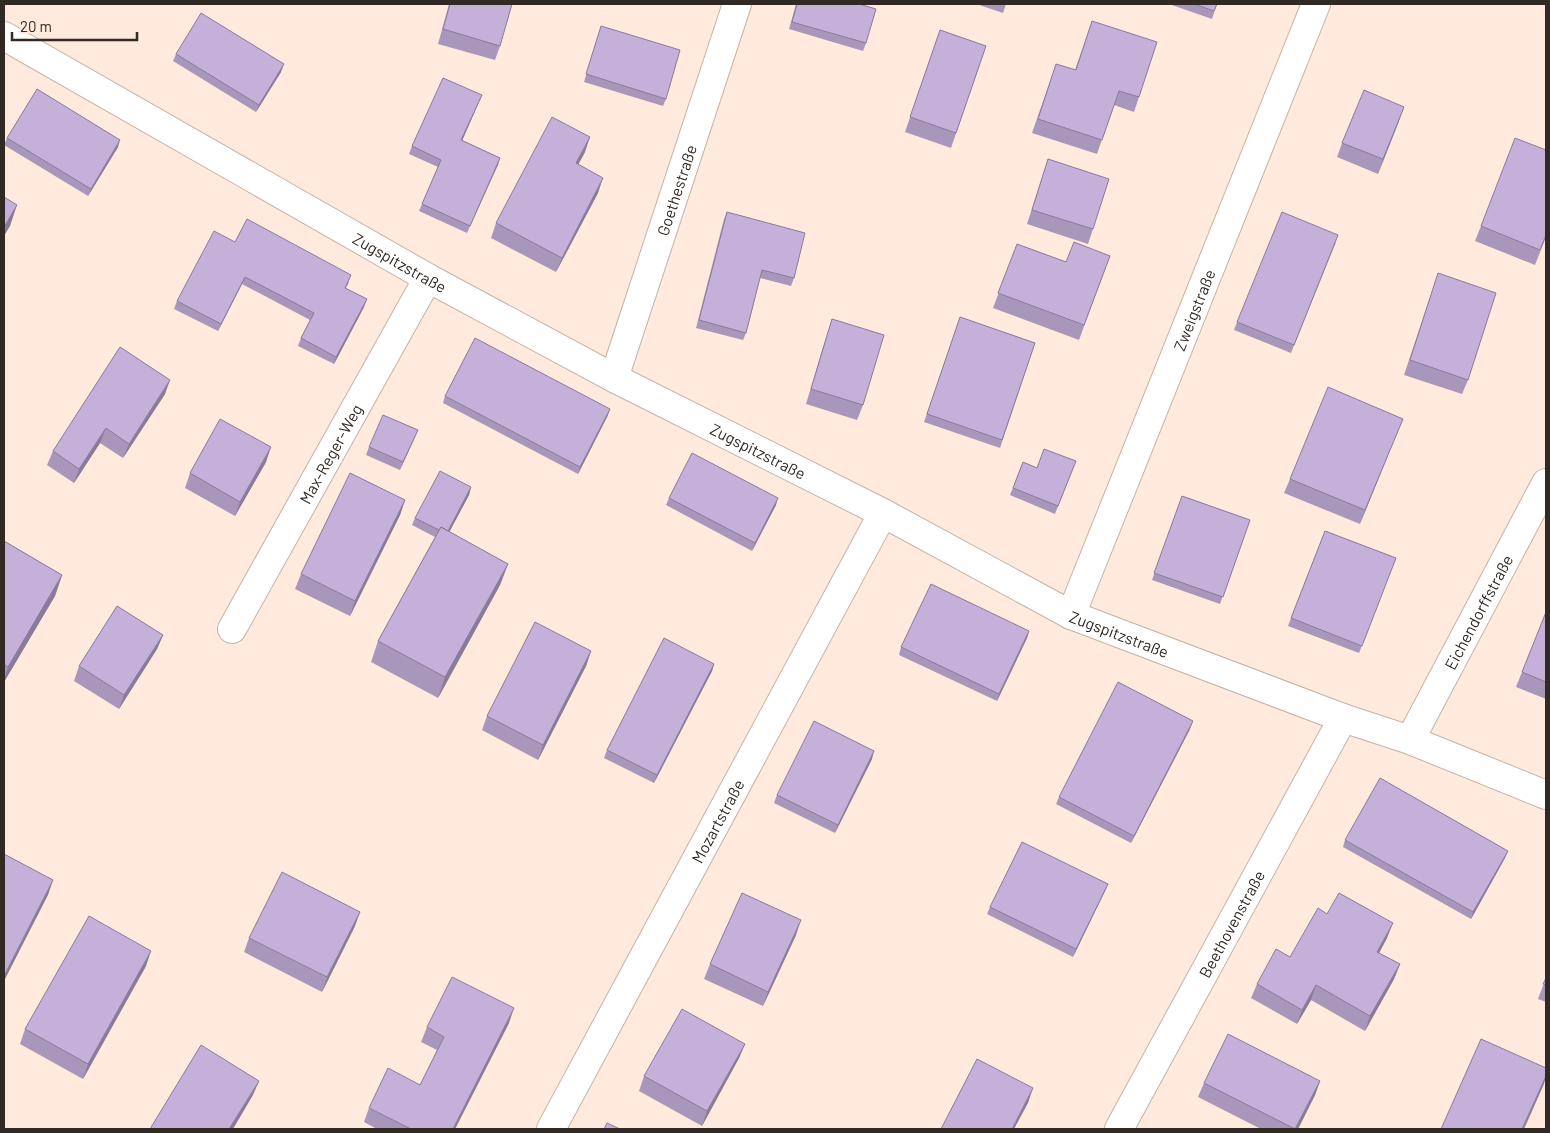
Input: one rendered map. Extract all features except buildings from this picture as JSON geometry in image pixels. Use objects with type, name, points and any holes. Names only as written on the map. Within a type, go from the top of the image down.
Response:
[{"type":"street","name":"Goethestraße","points":[[614,378],[737,4]]},
{"type":"street","name":"Zweigstraße","points":[[1071,615],[1316,4]]},
{"type":"street","name":"Zugspitzstraße","points":[[4,36],[428,278],[614,378],[884,513],[1071,615],[1343,718],[1410,740],[1546,794]]},
{"type":"street","name":"Max-Reger-Weg","points":[[232,629],[428,278]]},
{"type":"street","name":"Eichendorffstraße","points":[[1410,740],[1546,483]]},
{"type":"street","name":"Mozartstraße","points":[[551,1129],[884,513]]},
{"type":"street","name":"Beethovenstraße","points":[[1119,1129],[1343,718]]}]
